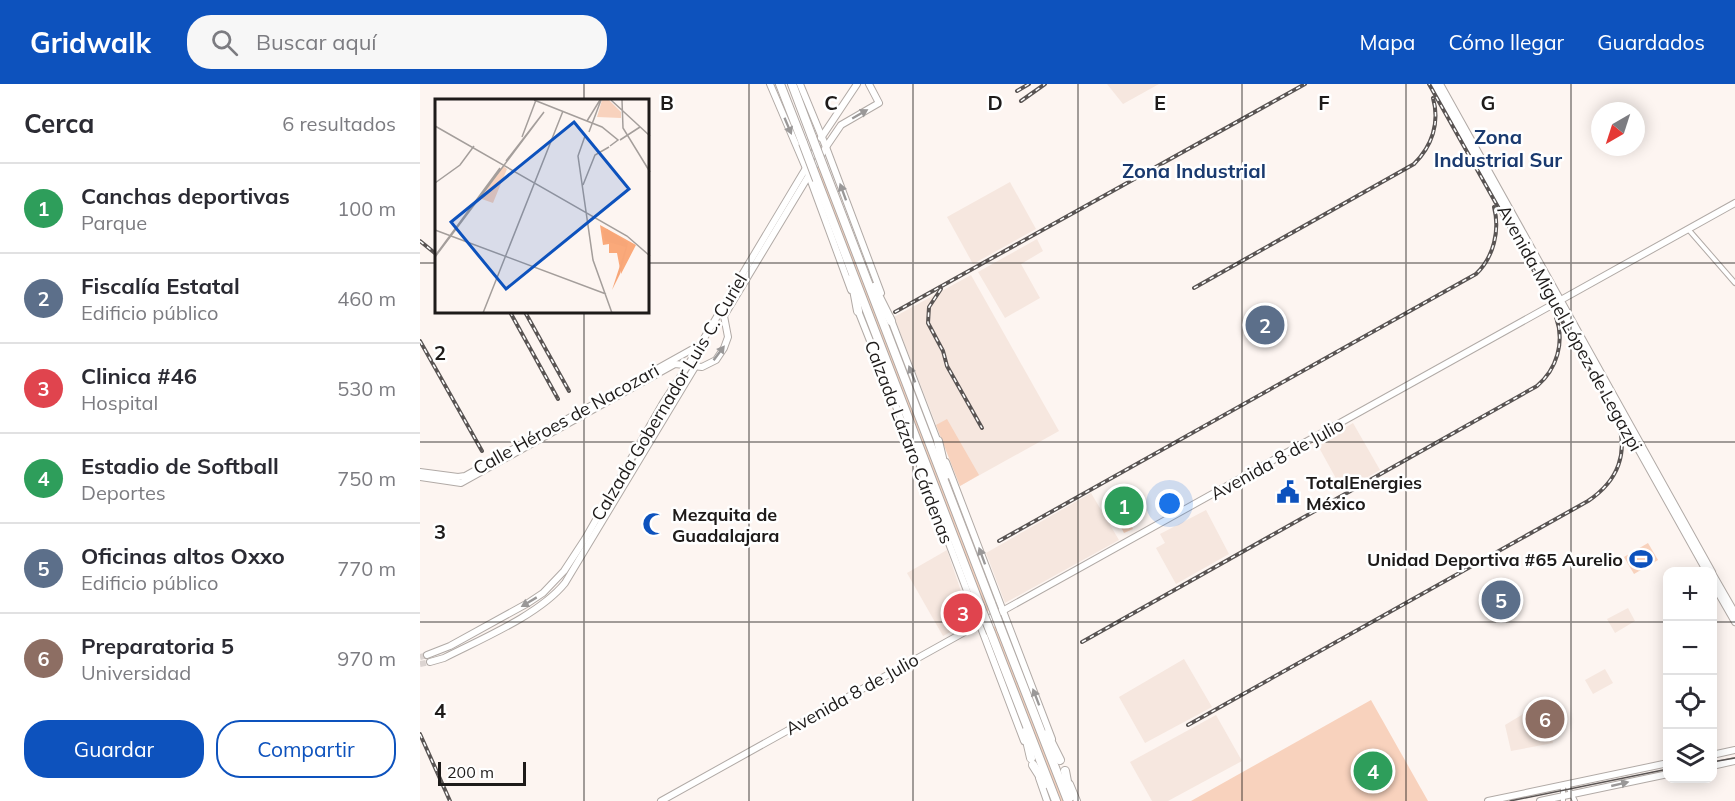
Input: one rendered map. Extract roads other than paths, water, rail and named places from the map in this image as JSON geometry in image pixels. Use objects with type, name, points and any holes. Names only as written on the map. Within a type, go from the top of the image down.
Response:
[{"type":"highway","name":"Calzada Lázaro Cárdenas","points":[[780,84],[803,143],[813,178],[844,248],[981,608],[987,634],[1017,701],[1056,801]]},
{"type":"highway","name":"Calzada Lázaro Cárdenas","points":[[792,84],[1001,629],[1070,801]]},
{"type":"highway","points":[[844,248],[858,311]]},
{"type":"highway","points":[[860,263],[891,321]]},
{"type":"highway","points":[[938,441],[956,511]]},
{"type":"highway","points":[[913,450],[938,496]]},
{"type":"highway","points":[[1017,701],[1032,761],[1056,801]]},
{"type":"highway","points":[[1032,708],[1060,760]]},
{"type":"highway","points":[[1065,771],[1070,801]]},
{"type":"main road","name":"Calzada Lázaro Cárdenas","points":[[770,84],[806,168],[813,178],[858,311],[979,623],[987,634],[1047,801]]},
{"type":"main road","name":"Calzada Lázaro Cárdenas","points":[[800,84],[1077,801]]},
{"type":"main road","name":"Calzada Gobernador Luis C. Curiel","points":[[429,659],[528,603],[543,593],[561,575],[585,539],[663,403],[691,366],[699,345],[806,168],[822,137],[857,84]]},
{"type":"main road","name":"Calzada Gobernador Luis C. Curiel","points":[[691,366],[702,367],[710,364],[724,348],[728,332],[723,320],[724,316],[813,178],[826,147],[841,125],[879,103],[869,84]]},
{"type":"main road","name":"Avenida Miguel López de Legazpi","points":[[1434,84],[1709,567]]},
{"type":"main road","name":"Avenida Miguel López de Legazpi","points":[[1440,84],[1558,302]]},
{"type":"main road","name":"Avenida 8 de Julio","points":[[661,801],[1735,203]]},
{"type":"main road","name":"Calle Héroes de Nacozari","points":[[420,472],[465,476],[699,345]]},
{"type":"main road","name":"Calle Héroes de Nacozari","points":[[420,477],[461,483],[675,364],[691,366]]},
{"type":"main road","name":"Avenida Miguel López de Legazpi","points":[[1595,367],[1704,567]]},
{"type":"main road","name":"Avenida Miguel López de Legazpi","points":[[1717,581],[1735,613]]},
{"type":"main road","points":[[1717,589],[1735,622]]},
{"type":"main road","points":[[987,634],[986,628],[999,621],[1003,622],[1021,658]]},
{"type":"main road","points":[[1717,754],[1735,750]]},
{"type":"main road","points":[[1717,765],[1735,761]]},
{"type":"main road","points":[[1488,801],[1663,764]]},
{"type":"main road","points":[[1540,801],[1574,798],[1663,775]]},
{"type":"street","points":[[1688,230],[1735,283]]},
{"type":"street","points":[[1565,785],[1574,798]]},
{"type":"street","points":[[1562,799],[1565,785]]},
{"type":"tunnel","points":[[420,657],[427,655]]},
{"type":"tunnel","points":[[420,664],[430,662]]},
{"type":"tram line","points":[[1717,761],[1735,758]]},
{"type":"tram line","points":[[1510,801],[1663,770]]},
{"type":"railway","points":[[1017,91],[1029,84]]},
{"type":"railway","points":[[1021,101],[1045,84]]},
{"type":"railway","points":[[895,312],[1305,84]]},
{"type":"railway","points":[[1188,725],[1588,501],[1607,484],[1618,465],[1622,442],[1616,417],[1429,84]]},
{"type":"railway","points":[[1194,288],[1414,164],[1426,150],[1433,134],[1436,116],[1433,98]]},
{"type":"railway","points":[[999,541],[1476,274],[1487,260],[1494,243],[1496,234],[1494,207]]},
{"type":"railway","points":[[420,241],[435,253]]},
{"type":"railway","points":[[941,289],[929,307],[928,323],[943,351],[947,366],[982,428]]},
{"type":"railway","points":[[511,314],[558,399]]},
{"type":"railway","points":[[526,314],[569,391]]},
{"type":"railway","points":[[1082,642],[1537,386],[1550,372],[1557,354],[1560,336],[1556,317]]},
{"type":"railway","points":[[420,341],[482,451]]},
{"type":"railway","points":[[420,734],[450,801]]},
{"type":"place","name":"Fiscalía Estatal","points":[[1265,325]]},
{"type":"place","name":"TotalEnergies México","points":[[1288,492]]},
{"type":"place","name":"Canchas deportivas","points":[[1124,506]]},
{"type":"place","name":"Mezquita de Guadalajara","points":[[654,524]]},
{"type":"place","name":"Unidad Deportiva #65 Aurelio","points":[[1641,559]]},
{"type":"place","name":"Oficinas altos Oxxo","points":[[1501,600]]},
{"type":"place","name":"Clinica #46","points":[[963,613]]},
{"type":"place","name":"Preparatoria 5","points":[[1545,719]]},
{"type":"place","name":"Estadio de Softball","points":[[1373,771]]},
{"type":"district","name":"Zona Industrial Sur","points":[[1498,148]]},
{"type":"district","name":"Zona Industrial","points":[[1194,170]]}]
